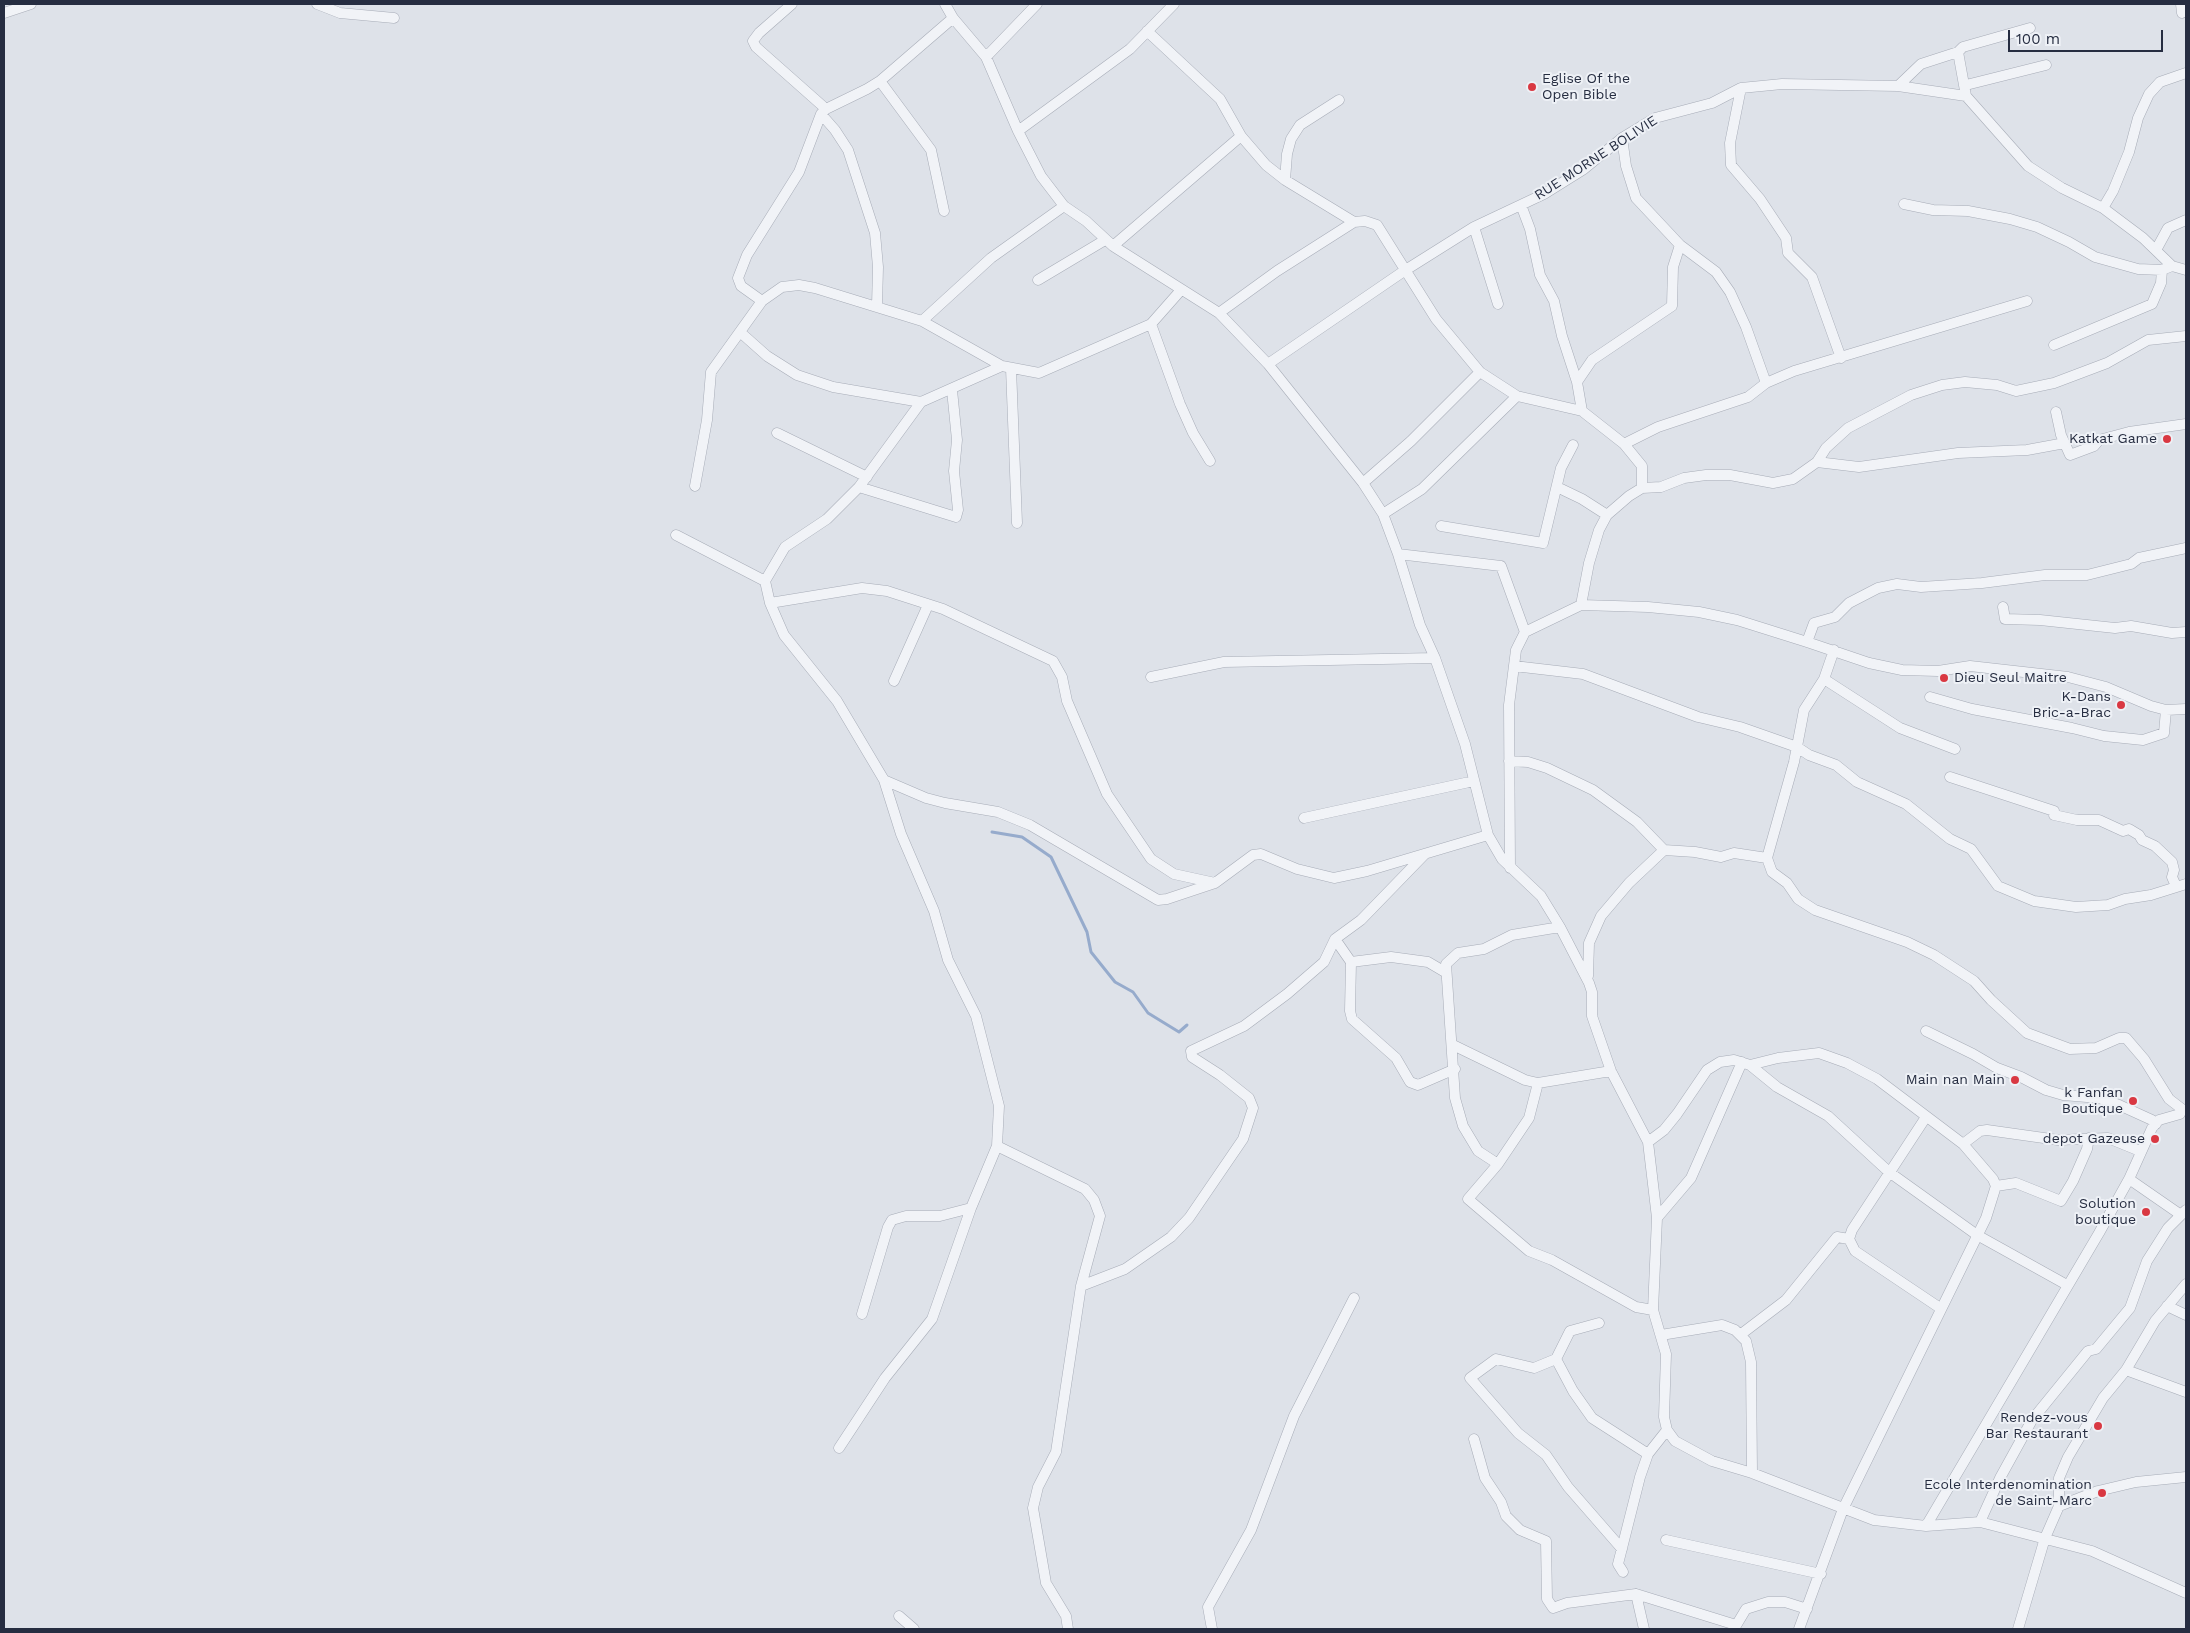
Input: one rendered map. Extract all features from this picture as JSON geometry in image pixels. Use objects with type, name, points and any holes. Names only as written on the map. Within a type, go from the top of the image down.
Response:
[{"type":"street","points":[[4,13],[31,4]]},
{"type":"street","points":[[317,4],[340,13],[394,18]]},
{"type":"street","points":[[792,4],[759,33],[754,42],[756,47],[823,111],[848,150],[875,233],[878,267],[877,306]]},
{"type":"street","points":[[945,4],[953,18],[986,57],[1018,131],[1041,176],[1064,206],[1086,221],[1109,243],[1219,313],[1268,364],[1363,482],[1383,514],[1398,554],[1420,625],[1435,658],[1465,744],[1488,835],[1499,855],[1510,868],[1541,896],[1560,927],[1589,983],[1592,992],[1592,1016],[1611,1071],[1648,1142],[1657,1218],[1652,1310],[1666,1354],[1664,1417],[1666,1430],[1675,1440],[1712,1461],[1752,1473],[1874,1520],[1926,1526],[1980,1522],[2092,1551],[2186,1593]]},
{"type":"street","points":[[986,57],[1037,4]]},
{"type":"street","points":[[1018,131],[1130,49],[1174,4]]},
{"type":"street","points":[[762,301],[741,286],[738,278],[747,255],[799,172],[823,111],[880,81],[953,18]]},
{"type":"street","points":[[1898,86],[1921,64],[1958,52],[1963,47],[2030,28]]},
{"type":"street","points":[[1147,31],[1220,99],[1241,136],[1266,165],[1285,180],[1354,222]]},
{"type":"street","points":[[1958,52],[1966,85],[1966,96],[2028,166],[2062,188],[2103,208],[2123,221],[2156,250],[2167,268]]},
{"type":"street","points":[[1966,85],[2046,65]]},
{"type":"street","points":[[2103,208],[2113,191],[2129,152],[2138,118],[2149,94],[2160,82],[2186,73]]},
{"type":"street","points":[[880,81],[931,150],[944,211]]},
{"type":"street","name":"RUE MORNE BOLIVIE","points":[[1268,364],[1404,271],[1474,227],[1544,194],[1584,169],[1622,138],[1655,118],[1712,104],[1740,88],[1782,84],[1898,86],[1966,96]]},
{"type":"street","points":[[1740,88],[1730,143],[1731,165],[1760,199],[1786,238],[1788,253],[1812,277],[1841,358]]},
{"type":"street","points":[[1285,180],[1287,154],[1291,139],[1300,126],[1339,100]]},
{"type":"street","points":[[1038,280],[1109,243],[1241,136]]},
{"type":"street","points":[[1622,138],[1626,166],[1636,198],[1680,244],[1716,272],[1730,292],[1746,326],[1766,383]]},
{"type":"street","points":[[1904,204],[1933,210],[1968,211],[2010,219],[2037,227],[2095,257],[2138,269],[2167,268],[2186,270]]},
{"type":"street","points":[[1521,205],[1530,229],[1540,275],[1554,301],[1562,336],[1577,382],[1582,411]]},
{"type":"street","points":[[922,321],[991,258],[1064,206]]},
{"type":"street","points":[[2156,250],[2168,228],[2186,220]]},
{"type":"street","points":[[1219,313],[1277,271],[1354,222],[1365,221],[1377,225],[1404,271],[1436,319],[1480,372],[1517,396],[1582,411],[1624,444],[1642,466],[1642,488]]},
{"type":"street","points":[[1474,227],[1498,304]]},
{"type":"street","points":[[1577,382],[1592,360],[1672,306],[1673,267],[1680,244]]},
{"type":"street","points":[[2054,345],[2152,304],[2167,268]]},
{"type":"street","points":[[695,486],[707,420],[712,372],[762,301],[782,287],[799,285],[877,306],[922,321],[1006,367],[1039,373],[1151,324],[1181,290]]},
{"type":"street","points":[[1624,444],[1658,427],[1748,397],[1766,383],[1794,370],[1841,358],[2027,301]]},
{"type":"street","points":[[1151,324],[1192,433],[1210,461]]},
{"type":"street","points":[[740,332],[767,356],[797,375],[833,387],[921,402],[1006,367]]},
{"type":"street","points":[[1581,605],[1589,563],[1607,515],[1642,488],[1661,487],[1684,478],[1706,474],[1730,475],[1772,483],[1793,479],[1817,462],[1826,448],[1848,428],[1911,395],[1942,385],[1965,382],[1997,385],[2016,390],[2054,383],[2107,363],[2148,340],[2186,336]]},
{"type":"street","points":[[1006,367],[1017,523]]},
{"type":"street","points":[[1363,482],[1411,441],[1480,372]]},
{"type":"street","points":[[859,487],[956,518],[958,510],[954,470],[957,440],[952,390]]},
{"type":"street","points":[[1383,514],[1422,489],[1501,414],[1517,396]]},
{"type":"street","points":[[839,1448],[885,1378],[932,1319],[945,1288],[971,1208],[997,1146],[999,1106],[976,1016],[948,960],[934,911],[901,834],[884,780],[837,701],[784,635],[770,603],[765,582],[785,547],[827,520],[859,487],[921,402]]},
{"type":"street","points":[[2056,412],[2070,455],[2094,446],[2099,440],[2129,432],[2186,424]]},
{"type":"street","points":[[777,433],[867,477]]},
{"type":"street","points":[[1817,462],[1859,468],[1949,454],[2027,450],[2065,443]]},
{"type":"street","points":[[1441,526],[1543,543],[1561,468],[1573,445]]},
{"type":"street","points":[[1557,488],[1582,499],[1607,515]]},
{"type":"street","points":[[676,535],[765,582]]},
{"type":"street","points":[[1808,642],[1814,623],[1835,617],[1849,603],[1878,588],[1897,584],[1921,587],[1982,583],[2045,575],[2087,575],[2131,564],[2139,558],[2186,548]]},
{"type":"street","points":[[1398,554],[1501,566],[1525,632]]},
{"type":"street","points":[[770,603],[862,588],[887,591],[943,609],[1053,660],[1062,678],[1067,701],[1107,794],[1151,859],[1174,874],[1215,884]]},
{"type":"street","points":[[894,681],[928,605]]},
{"type":"street","points":[[1510,868],[1509,705],[1516,650],[1525,632],[1581,605],[1699,612],[1737,620],[1834,650],[1869,663],[1902,670],[1938,671],[1970,666],[2068,677],[2106,687],[2142,703],[2166,710],[2186,709]]},
{"type":"street","points":[[2002,607],[2005,619],[2040,620],[2115,628],[2131,626],[2172,633],[2186,632]]},
{"type":"street","points":[[1834,650],[1824,679],[1804,710],[1797,747],[1767,858],[1772,872],[1787,884],[1798,899],[1815,910],[1907,942],[1934,955],[1974,981],[1990,1000],[2027,1033],[2070,1049],[2096,1048],[2119,1038],[2126,1038],[2144,1059],[2169,1099],[2182,1109],[2180,1114],[2159,1120],[2156,1124],[2140,1151],[2129,1179],[1926,1526]]},
{"type":"street","points":[[1151,677],[1224,662],[1435,658]]},
{"type":"street","points":[[1514,666],[1583,674],[1698,718],[1740,727],[1797,747],[1809,755],[1836,765],[1866,787],[1906,804],[1950,839],[1971,848],[1998,886],[2025,898],[2076,907],[2108,905],[2125,899],[2151,896],[2186,884]]},
{"type":"street","points":[[1824,679],[1900,728],[1955,749]]},
{"type":"street","points":[[1930,697],[1972,709],[2104,736],[2142,740],[2164,733],[2166,710]]},
{"type":"street","points":[[1510,761],[1528,762],[1547,768],[1593,790],[1637,822],[1664,850],[1694,852],[1721,857],[1734,853],[1767,858]]},
{"type":"street","points":[[1950,777],[1996,791],[2027,804],[2054,810],[2054,815],[2078,820],[2099,820],[2123,831],[2129,830],[2138,835],[2142,840],[2155,846],[2172,862],[2176,886]]},
{"type":"street","points":[[884,780],[926,798],[998,812],[1030,825],[1158,900],[1215,884],[1253,855],[1261,854],[1298,869],[1334,878],[1348,876],[1488,835]]},
{"type":"street","points":[[1304,818],[1474,781]]},
{"type":"street","points":[[1589,983],[1587,966],[1589,943],[1601,916],[1629,883],[1664,850]]},
{"type":"street","points":[[1082,1286],[1125,1269],[1171,1237],[1189,1218],[1244,1139],[1253,1108],[1249,1098],[1220,1075],[1192,1057],[1191,1051],[1244,1026],[1288,994],[1324,962],[1334,940],[1361,920],[1425,854]]},
{"type":"street","points":[[1498,1164],[1478,1151],[1463,1126],[1455,1098],[1455,1069],[1445,972],[1446,964],[1458,953],[1484,949],[1512,935],[1560,927]]},
{"type":"street","points":[[1334,940],[1351,962],[1350,1011],[1352,1019],[1396,1058],[1410,1082],[1418,1085],[1455,1069]]},
{"type":"street","points":[[1351,962],[1392,957],[1428,962],[1445,972]]},
{"type":"street","points":[[1926,1031],[1997,1068],[2021,1077],[2046,1090],[2063,1095],[2099,1098],[2119,1104],[2152,1120],[2156,1124]]},
{"type":"street","points":[[1453,1045],[1526,1080],[1538,1083],[1611,1071]]},
{"type":"street","points":[[1746,1064],[1819,1053],[1848,1063],[1878,1079],[1963,1144],[1993,1179],[1996,1186],[1994,1197],[1977,1235],[1843,1509],[1821,1574],[1799,1629]]},
{"type":"street","points":[[1648,1142],[1664,1130],[1707,1070],[1720,1062],[1734,1060],[1746,1064],[1777,1087],[1828,1116],[1889,1172],[1977,1235],[2067,1285]]},
{"type":"street","points":[[1657,1218],[1691,1178],[1746,1064]]},
{"type":"street","points":[[1538,1083],[1529,1118],[1498,1164],[1468,1199],[1529,1251],[1552,1260],[1636,1307],[1652,1310]]},
{"type":"street","points":[[1926,1117],[1852,1230],[1849,1239],[1855,1252],[1940,1308]]},
{"type":"street","points":[[1963,1144],[1980,1131],[1987,1130],[2058,1140],[2108,1138],[2140,1151]]},
{"type":"street","points":[[1996,1186],[2016,1183],[2061,1201],[2073,1181],[2087,1149],[2089,1138]]},
{"type":"street","points":[[997,1146],[1085,1189],[1094,1200],[1100,1216],[1082,1286],[1056,1452],[1038,1487],[1033,1508],[1046,1583],[1066,1616],[1068,1629]]},
{"type":"street","points":[[1980,1522],[2000,1478],[2032,1420],[2088,1351],[2096,1349],[2130,1308],[2147,1261],[2168,1228],[2184,1214],[2129,1179]]},
{"type":"street","points":[[862,1314],[888,1227],[892,1220],[906,1216],[940,1216],[971,1208]]},
{"type":"street","points":[[1740,1334],[1786,1300],[1837,1237],[1849,1239]]},
{"type":"street","points":[[2018,1629],[2045,1538],[2058,1506],[2059,1478],[2068,1457],[2104,1398],[2126,1370],[2145,1337],[2167,1306],[2186,1284]]},
{"type":"street","points":[[1212,1629],[1208,1607],[1251,1530],[1294,1416],[1354,1298]]},
{"type":"street","points":[[2167,1306],[2186,1315]]},
{"type":"street","points":[[1599,1323],[1570,1331],[1556,1359],[1534,1368],[1496,1359],[1470,1378],[1518,1433],[1546,1455],[1568,1487],[1622,1549]]},
{"type":"street","points":[[1661,1335],[1722,1325],[1740,1334],[1746,1341],[1752,1362],[1752,1473]]},
{"type":"street","points":[[1556,1359],[1572,1391],[1592,1418],[1648,1454]]},
{"type":"street","points":[[2126,1370],[2186,1392]]},
{"type":"street","points":[[1623,1572],[1618,1564],[1648,1454],[1666,1430]]},
{"type":"street","points":[[1474,1439],[1485,1478],[1501,1502],[1506,1516],[1520,1530],[1546,1541],[1547,1599],[1552,1608],[1567,1603],[1636,1594],[1735,1627],[1746,1609],[1768,1602],[1785,1602],[1807,1609]]},
{"type":"street","points":[[2058,1506],[2098,1491],[2136,1482],[2186,1477]]},
{"type":"street","points":[[1666,1540],[1821,1574]]},
{"type":"street","points":[[1636,1594],[1644,1629]]},
{"type":"street","points":[[899,1616],[914,1629]]},
{"type":"waterway","points":[[992,832],[1022,837],[1051,857],[1087,932],[1091,952],[1115,982],[1133,992],[1148,1013],[1179,1032],[1187,1025]]},
{"type":"place","name":"Eglise Of the Open Bible","points":[[1532,87]]},
{"type":"place","name":"Katkat Game","points":[[2167,439]]},
{"type":"place","name":"Dieu Seul Maitre","points":[[1944,678]]},
{"type":"place","name":"K-Dans Bric-a-Brac","points":[[2121,705]]},
{"type":"place","name":"Main nan Main","points":[[2015,1080]]},
{"type":"place","name":"k Fanfan Boutique","points":[[2133,1101]]},
{"type":"place","name":"depot Gazeuse","points":[[2155,1139]]},
{"type":"place","name":"Solution boutique","points":[[2146,1212]]},
{"type":"place","name":"Rendez-vous Bar Restaurant","points":[[2098,1426]]},
{"type":"place","name":"Ecole Interdenomination de Saint-Marc","points":[[2102,1493]]}]
